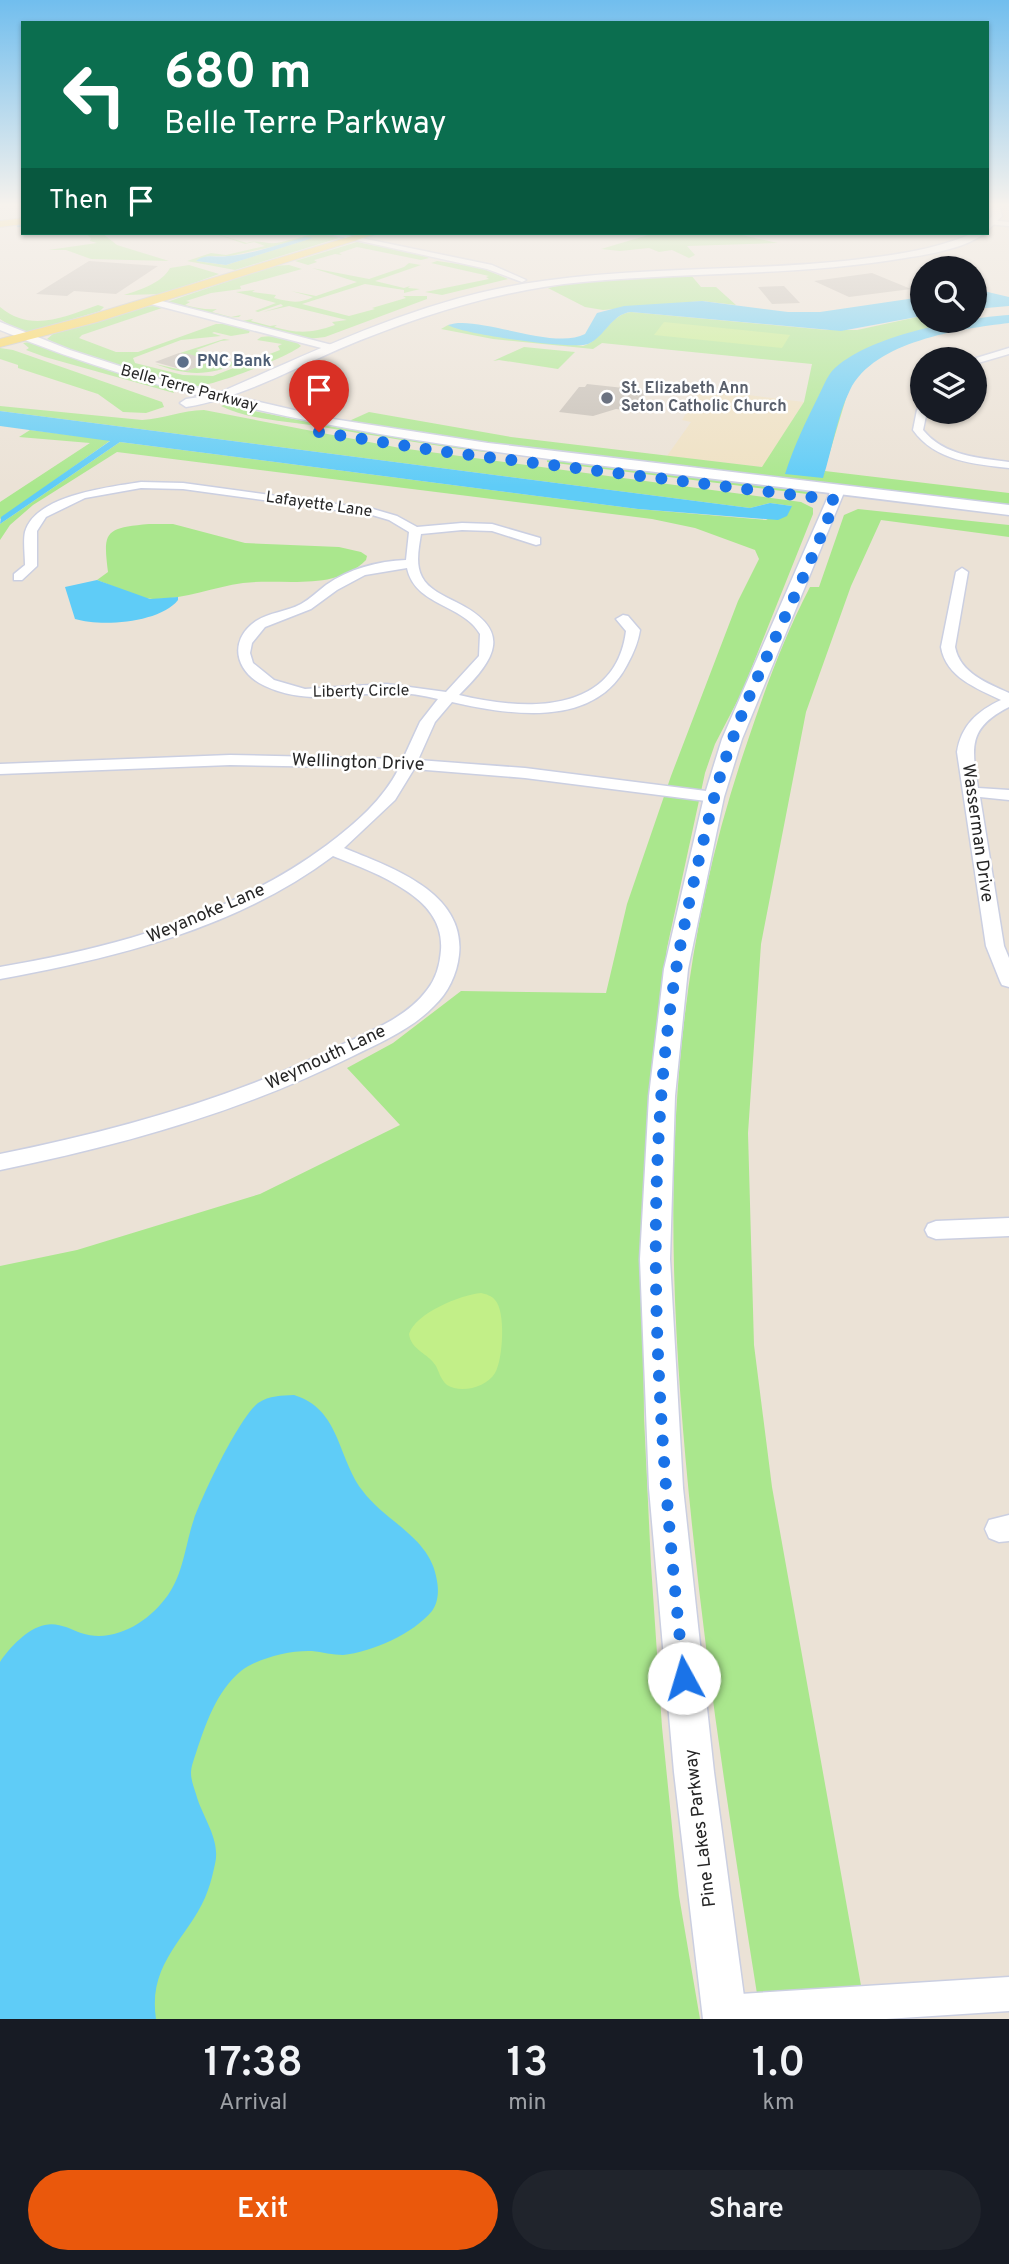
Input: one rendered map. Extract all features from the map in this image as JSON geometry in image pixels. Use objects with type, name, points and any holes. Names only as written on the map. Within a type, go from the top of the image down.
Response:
[{"type":"main road","points":[[1,342],[159,298]]},
{"type":"main road","name":"Belle Terre Parkway","points":[[0,326],[99,365],[217,398],[333,423],[428,439],[1009,521]]},
{"type":"main road","name":"Belle Terre Parkway","points":[[1,342],[81,373],[186,403],[294,427],[402,446],[836,495],[1009,510]]},
{"type":"street","points":[[186,403],[198,393],[316,344],[418,304],[448,298]]},
{"type":"street","points":[[186,403],[217,398],[436,307],[469,298]]},
{"type":"street","points":[[150,301],[333,348]]},
{"type":"street","points":[[987,357],[1009,351]]},
{"type":"street","points":[[919,424],[918,430],[932,444],[961,456],[1009,464]]},
{"type":"street","name":"Lafayette Lane","points":[[18,577],[31,566],[31,531],[42,515],[77,497],[127,486],[183,486],[373,512],[393,518],[415,531]]},
{"type":"street","name":"Pine Lakes Parkway","points":[[725,2015],[703,1848],[666,1488],[655,1259],[658,1149],[669,1017],[676,969],[714,797],[732,739],[836,495]]},
{"type":"street","points":[[407,764],[426,724],[447,697],[484,660],[489,646],[479,624],[464,611],[421,587],[412,564],[415,531],[490,527],[514,531],[536,541]]},
{"type":"street","name":"Liberty Circle","points":[[412,564],[388,565],[367,570],[335,585],[306,608],[263,620],[250,633],[244,649],[244,659],[250,669],[262,679],[302,693],[335,696],[393,689],[447,697]]},
{"type":"street","points":[[962,572],[948,646],[949,656],[963,673],[1009,701]]},
{"type":"street","points":[[447,697],[505,708],[527,709],[570,703],[588,697],[606,686],[620,671],[634,633],[623,619]]},
{"type":"street","name":"Wasserman Drive","points":[[1009,701],[982,716],[968,736],[965,752],[995,946],[1009,981]]},
{"type":"street","name":"Wellington Drive","points":[[0,769],[172,761],[407,764],[521,773],[714,797]]},
{"type":"street","name":"Weyanoke Lane","points":[[0,973],[51,965],[120,948],[188,925],[251,897],[331,849],[357,829],[389,797],[407,764]]},
{"type":"street","points":[[971,792],[1009,795]]},
{"type":"street","name":"Weymouth Lane","points":[[0,1162],[117,1135],[253,1092],[349,1050],[384,1032],[422,1006],[441,983],[450,958],[451,942],[447,923],[434,904],[413,888],[331,849]]},
{"type":"street","points":[[936,1230],[1009,1227]]},
{"type":"street","points":[[725,2015],[1009,1994]]},
{"type":"shaded area","points":[[701,389],[804,402],[763,467],[667,456],[691,422],[682,420]]},
{"type":"green space","points":[[178,298],[195,298],[186,301],[190,302],[185,305],[217,309],[212,312],[231,317],[241,315],[239,317],[224,318],[167,302]]},
{"type":"green space","points":[[259,298],[285,301],[320,298],[302,304],[349,316],[405,298],[427,298],[325,337],[308,339],[242,321],[253,319],[251,321],[298,332],[312,331],[335,325],[332,322],[347,320],[289,306],[263,312],[283,306],[281,304],[255,311],[276,303]]},
{"type":"green space","points":[[568,298],[728,298],[736,305],[702,301],[603,310],[585,307]]},
{"type":"green space","points":[[98,305],[104,307],[100,311],[28,332],[17,330],[0,319],[0,307],[12,315],[36,321],[60,318]]},
{"type":"green space","points":[[140,307],[162,308],[79,338],[116,352],[138,352],[216,324],[229,324],[250,330],[249,333],[231,336],[214,332],[212,333],[221,336],[181,340],[133,358],[135,363],[183,375],[213,376],[280,350],[278,346],[282,344],[257,340],[261,337],[282,337],[301,346],[250,370],[196,386],[165,381],[121,368],[47,339],[53,334]]},
{"type":"green space","points":[[631,312],[827,330],[857,330],[910,319],[910,333],[914,333],[893,338],[860,352],[822,478],[825,471],[1009,493],[1009,508],[499,444],[349,421],[369,412],[511,437],[762,467],[804,402],[812,364],[602,343],[593,349],[493,339],[441,329],[448,325],[583,346],[596,339],[617,317]]},
{"type":"green space","points":[[664,322],[790,335],[782,348],[654,335]]},
{"type":"green space","points":[[224,339],[230,340],[196,350],[212,355],[206,358],[240,363],[197,373],[178,371],[155,364],[187,371],[211,361],[180,353]]},
{"type":"green space","points":[[29,342],[104,369],[172,389],[174,393],[45,357],[26,350],[29,348],[23,343]]},
{"type":"green space","points":[[524,347],[575,352],[558,369],[493,361]]},
{"type":"green space","points":[[0,348],[13,350],[162,402],[164,407],[146,413],[123,412],[98,394],[18,368],[18,365],[0,359]]},
{"type":"green space","points":[[0,406],[142,420],[204,410],[400,448],[801,502],[813,508],[813,514],[742,692],[715,744],[705,773],[667,948],[653,1054],[642,1225],[644,1417],[651,1565],[662,1727],[679,1896],[700,2019],[0,2019],[0,1266],[77,1250],[260,1194],[400,1125],[347,1068],[393,1043],[461,991],[606,993],[627,904],[671,776],[738,601],[759,559],[755,550],[695,528],[652,519],[117,452],[33,505],[10,525],[0,540],[0,524],[120,442],[638,509],[766,520],[792,506],[770,503],[750,508],[0,411]]},
{"type":"green space","points":[[221,406],[329,426],[488,450],[485,452],[268,419],[232,411]]},
{"type":"green space","points":[[30,430],[111,440],[0,519],[0,502],[90,443],[19,437]]},
{"type":"green space","points":[[547,458],[808,491],[807,494],[547,462]]},
{"type":"green space","points":[[858,509],[1009,525],[1009,537],[881,520],[851,586],[806,712],[761,944],[748,1133],[754,1345],[772,1487],[867,2019],[761,2019],[714,1711],[692,1525],[676,1326],[673,1228],[675,1131],[683,1034],[696,937],[718,840],[747,743],[783,644],[810,587],[819,587],[844,515]]},
{"type":"green space","points":[[149,524],[173,524],[245,543],[339,547],[367,556],[366,560],[353,570],[324,580],[243,583],[164,599],[139,596],[97,580],[108,572],[106,548],[110,534],[115,530]]},
{"type":"green space","points":[[481,1293],[494,1299],[501,1314],[502,1336],[498,1367],[491,1378],[480,1385],[466,1389],[453,1388],[443,1381],[433,1362],[416,1348],[409,1334],[413,1326],[429,1312],[462,1297]]},
{"type":"water","points":[[987,298],[1009,298],[1009,306],[987,308]]},
{"type":"water","points":[[910,299],[910,318],[841,331],[631,312],[618,317],[588,344],[562,345],[494,337],[448,325],[477,324],[535,336],[571,338],[585,334],[597,313],[624,306],[702,301],[788,312],[820,312]]},
{"type":"water","points":[[1009,315],[1009,323],[987,326],[987,318]]},
{"type":"water","points":[[910,333],[948,333],[898,349],[862,373],[845,400],[823,478],[785,474],[800,434],[832,371],[848,358],[891,338]]},
{"type":"water","points":[[0,411],[750,508],[770,503],[792,506],[787,516],[778,520],[638,509],[120,442],[0,524],[1,517],[110,441],[0,426]]},
{"type":"water","points":[[97,580],[150,599],[178,597],[178,600],[158,614],[130,621],[100,623],[75,619],[65,587]]},
{"type":"water","points":[[294,1395],[321,1411],[336,1435],[362,1490],[426,1553],[438,1585],[434,1608],[414,1627],[379,1646],[343,1655],[312,1651],[284,1653],[256,1662],[232,1679],[218,1698],[208,1719],[191,1773],[199,1803],[213,1837],[215,1864],[201,1906],[164,1964],[155,1998],[156,2019],[0,2019],[0,1662],[20,1639],[45,1625],[55,1624],[93,1636],[106,1636],[130,1628],[151,1614],[173,1586],[199,1507],[241,1424],[262,1400]]},
{"type":"building","points":[[767,298],[796,298],[800,303],[772,304]]},
{"type":"building","name":"PNC Bank","points":[[179,353],[212,361],[187,371],[155,362]]},
{"type":"building","name":"St. Elizabeth Ann Seton Catholic Church","points":[[587,384],[647,392],[632,411],[616,409],[593,416],[559,412],[579,387],[585,387]]},
{"type":"place","name":"PNC Bank","points":[[183,362]]},
{"type":"place","name":"St. Elizabeth Ann Seton Catholic Church","points":[[607,398]]},
{"type":"route","points":[[319,432],[438,451],[835,500],[732,739],[714,797],[676,969],[669,1017],[658,1149],[656,1309],[666,1488],[684,1678]]}]
